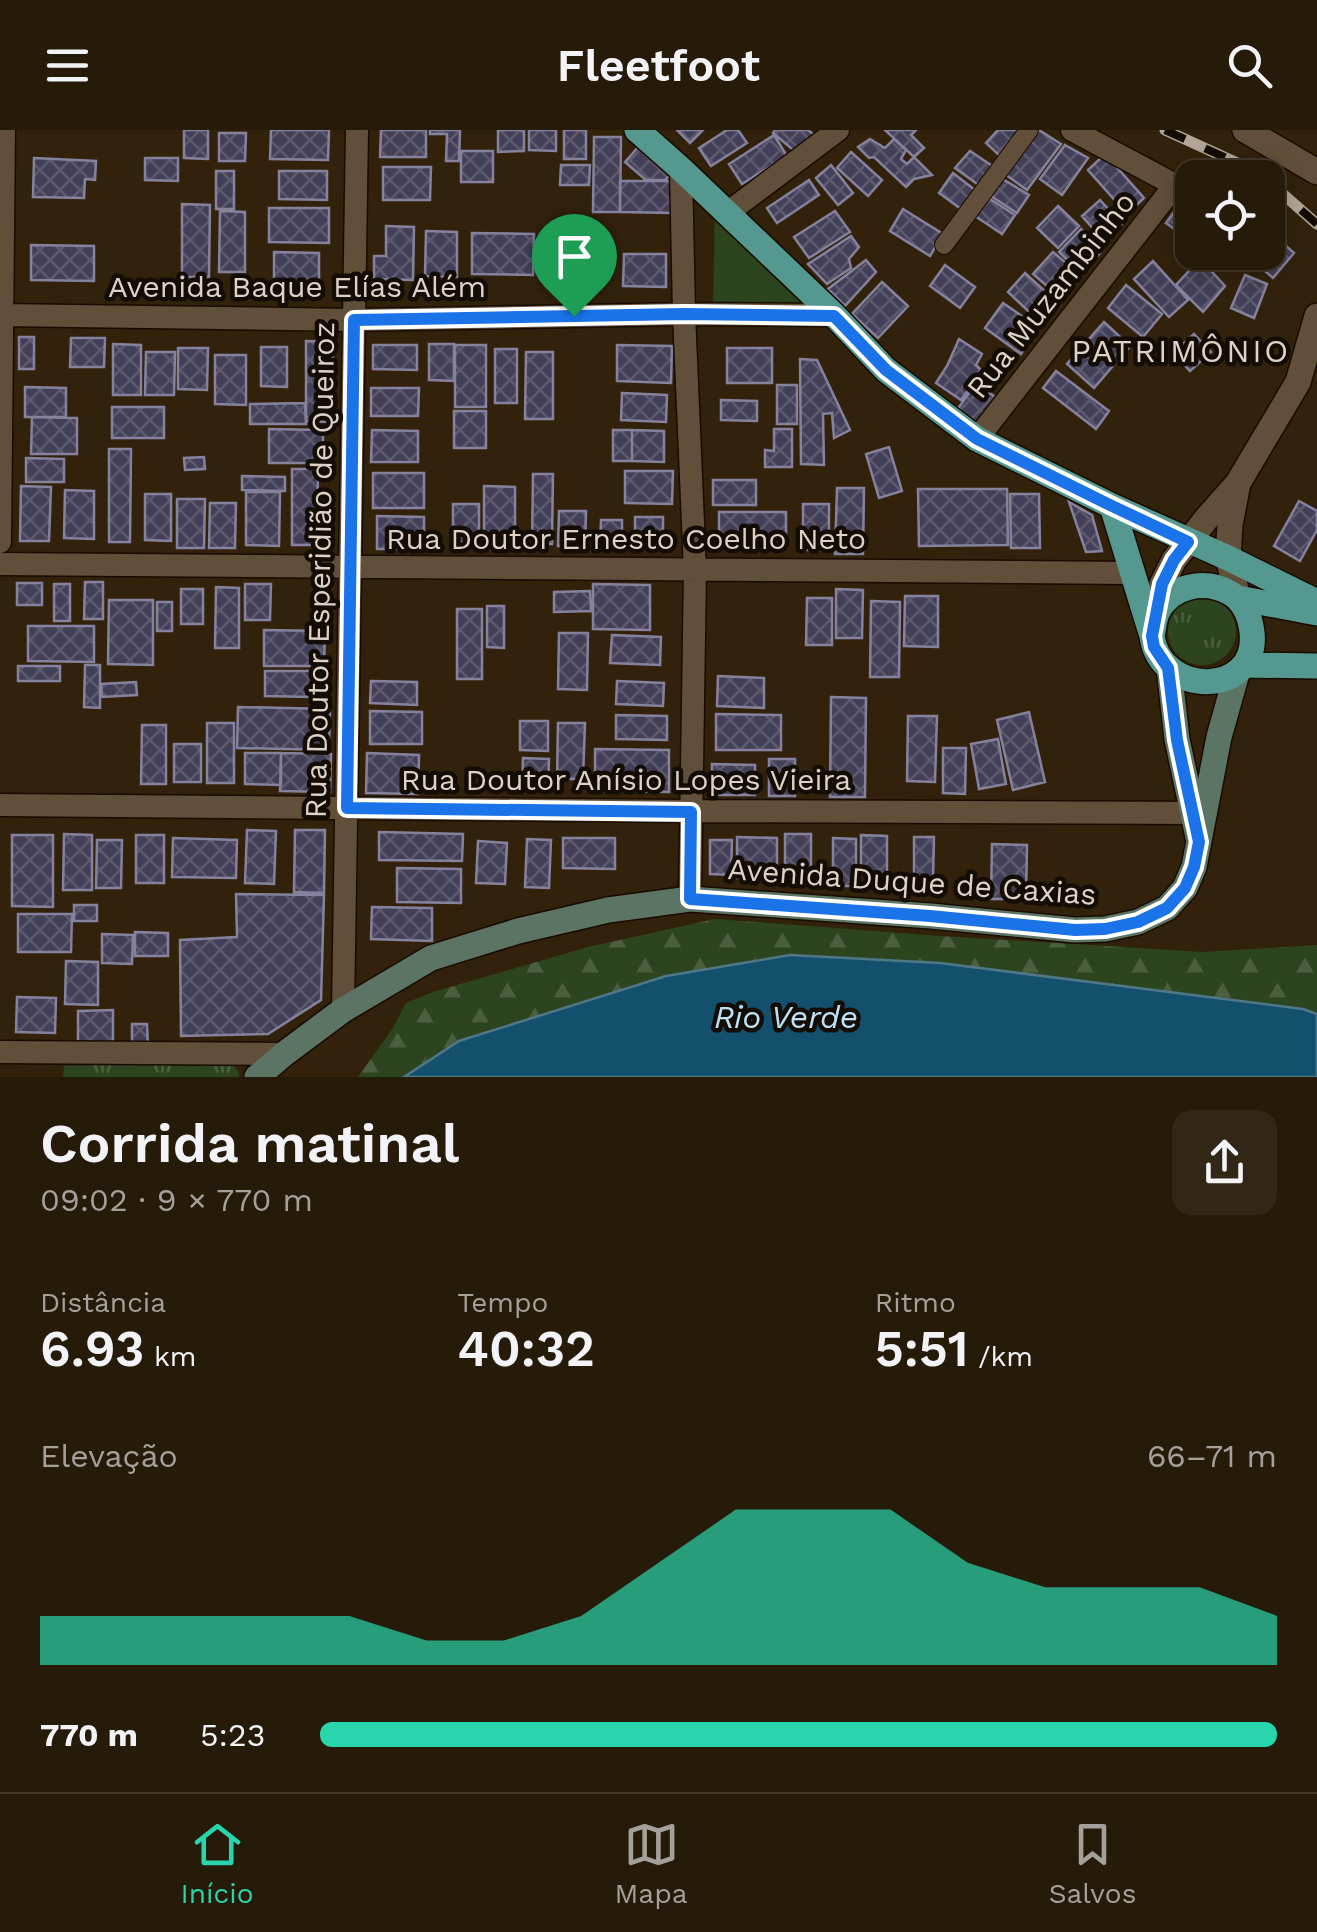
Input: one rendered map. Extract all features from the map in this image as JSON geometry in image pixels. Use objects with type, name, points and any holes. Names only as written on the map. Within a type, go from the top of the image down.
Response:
[{"type":"main road","points":[[637,130],[886,370],[977,439],[1317,602]]},
{"type":"main road","name":"Avenida Duque de Caxias","points":[[257,1077],[343,1010],[431,958],[518,931],[608,910],[690,899],[1075,930],[1138,922],[1167,908],[1185,888],[1194,867],[1199,842],[1198,813],[1177,740],[1168,668],[1154,647],[1155,625],[1132,573],[1112,506]]},
{"type":"main road","points":[[1155,625],[1172,594],[1194,585],[1217,586],[1238,598],[1317,612]]},
{"type":"main road","name":"Avenida Duque de Caxias","points":[[1198,813],[1241,669],[1253,643],[1251,618],[1238,598]]},
{"type":"main road","points":[[1168,668],[1184,678],[1202,682],[1220,680],[1241,669],[1317,666]]},
{"type":"street","points":[[0,542],[4,130]]},
{"type":"street","name":"Rua Doutor Esperidião de Queiroz","points":[[343,1010],[357,130]]},
{"type":"street","points":[[726,214],[838,130]]},
{"type":"street","points":[[944,245],[1029,130]]},
{"type":"street","name":"Rua Muzambinho","points":[[977,439],[1174,185],[1072,130]]},
{"type":"street","points":[[1245,130],[1309,168],[1317,194]]},
{"type":"street","points":[[681,169],[695,570],[690,899]]},
{"type":"street","name":"Avenida Baque Elías Além","points":[[1,315],[354,320],[684,314],[834,316]]},
{"type":"street","points":[[1155,625],[1168,570],[1238,483],[1308,373],[1317,316]]},
{"type":"street","points":[[1238,483],[1228,558],[1238,598]]},
{"type":"street","name":"Rua Doutor Ernesto Coelho Neto","points":[[0,564],[1132,573]]},
{"type":"street","name":"Rua Doutor Anísio Lopes Vieira","points":[[0,804],[1198,813]]},
{"type":"street","points":[[0,1052],[284,1054]]},
{"type":"green space","points":[[715,207],[807,308],[713,305]]},
{"type":"green space","points":[[1202,597],[1226,607],[1236,631],[1226,655],[1202,665],[1178,655],[1168,631],[1178,607]]},
{"type":"green space","points":[[715,919],[1203,952],[1317,945],[1317,1014],[1303,1009],[790,955],[666,976],[459,1041],[404,1077],[358,1077],[406,1003],[588,947]]},
{"type":"green space","points":[[231,1061],[238,1077],[63,1077],[64,1066]]},
{"type":"water","name":"Rio Verde","points":[[790,955],[940,963],[1303,1009],[1317,1014],[1317,1077],[404,1077],[459,1041],[666,976]]},
{"type":"building","points":[[184,130],[208,130],[208,159],[184,158]]},
{"type":"building","points":[[271,130],[329,130],[328,160],[270,159]]},
{"type":"building","points":[[381,130],[426,130],[426,157],[380,157]]},
{"type":"building","points":[[430,130],[460,130],[459,161],[446,161],[447,134],[430,134]]},
{"type":"building","points":[[498,130],[524,130],[524,151],[498,152]]},
{"type":"building","points":[[529,130],[556,130],[556,151],[529,150]]},
{"type":"building","points":[[564,130],[586,130],[586,159],[564,159]]},
{"type":"building","points":[[677,130],[703,130],[690,143]]},
{"type":"building","points":[[727,130],[738,130],[747,143],[711,166],[699,148]]},
{"type":"building","points":[[808,130],[814,135],[798,154],[773,133]]},
{"type":"building","points":[[885,130],[916,130],[911,135],[924,148],[914,157]]},
{"type":"building","points":[[998,130],[1019,130],[1000,156],[986,143]]},
{"type":"building","points":[[1039,130],[1061,144],[1027,190],[1006,175]]},
{"type":"building","points":[[219,133],[246,133],[245,161],[219,161]]},
{"type":"building","points":[[774,135],[787,156],[742,184],[729,164]]},
{"type":"building","points":[[594,137],[621,137],[620,212],[593,212]]},
{"type":"building","points":[[870,139],[885,148],[894,139],[906,150],[901,159],[907,164],[914,157],[932,175],[914,179],[906,187],[858,147]]},
{"type":"building","points":[[1065,145],[1088,158],[1062,195],[1040,179]]},
{"type":"building","points":[[639,146],[670,175],[665,180],[646,180],[625,162]]},
{"type":"building","points":[[461,151],[493,151],[493,182],[461,182]]},
{"type":"building","points":[[970,151],[994,167],[980,186],[955,168]]},
{"type":"building","points":[[851,152],[882,180],[868,196],[837,168]]},
{"type":"building","points":[[1105,154],[1144,198],[1127,214],[1088,170]]},
{"type":"building","points":[[34,158],[96,161],[95,180],[85,179],[84,198],[33,197]]},
{"type":"building","points":[[145,158],[178,158],[178,181],[145,180]]},
{"type":"building","points":[[561,165],[590,165],[589,185],[560,185]]},
{"type":"building","points":[[831,165],[853,193],[838,205],[816,178]]},
{"type":"building","points":[[383,167],[431,167],[430,200],[383,200]]},
{"type":"building","points":[[216,171],[234,171],[234,209],[216,209]]},
{"type":"building","points":[[279,171],[327,171],[327,200],[279,199]]},
{"type":"building","points":[[953,173],[975,190],[961,209],[939,193]]},
{"type":"building","points":[[1001,178],[1029,195],[1017,213],[991,196]]},
{"type":"building","points":[[809,180],[819,195],[777,223],[767,208]]},
{"type":"building","points":[[620,181],[672,181],[672,213],[620,212]]},
{"type":"building","points":[[987,197],[1015,215],[1002,234],[975,216]]},
{"type":"building","points":[[1100,200],[1122,224],[1104,241],[1082,216]]},
{"type":"building","points":[[182,204],[210,205],[209,277],[182,277]]},
{"type":"building","points":[[1058,206],[1079,226],[1058,248],[1037,228]]},
{"type":"building","points":[[269,208],[329,208],[329,243],[269,242]]},
{"type":"building","points":[[903,209],[943,234],[930,256],[890,231]]},
{"type":"building","points":[[220,211],[245,212],[245,272],[219,272]]},
{"type":"building","points":[[835,211],[850,232],[809,258],[794,237]]},
{"type":"building","points":[[1175,211],[1175,230],[1166,223]]},
{"type":"building","points":[[386,226],[414,227],[413,280],[374,279],[374,256],[386,256]]},
{"type":"building","points":[[1081,229],[1103,250],[1081,273],[1059,252]]},
{"type":"building","points":[[554,230],[585,231],[585,278],[553,278]]},
{"type":"building","points":[[426,231],[457,232],[457,277],[425,276]]},
{"type":"building","points":[[472,233],[534,234],[533,275],[472,274]]},
{"type":"building","points":[[851,236],[859,247],[849,259],[851,268],[827,284],[808,264]]},
{"type":"building","points":[[31,245],[94,246],[94,281],[31,280]]},
{"type":"building","points":[[1285,245],[1294,253],[1285,264]]},
{"type":"building","points":[[274,252],[319,253],[319,281],[274,281]]},
{"type":"building","points":[[1053,252],[1081,276],[1062,299],[1033,274]]},
{"type":"building","points":[[624,254],[666,254],[666,287],[623,286]]},
{"type":"building","points":[[866,260],[876,272],[845,306],[828,289]]},
{"type":"building","points":[[1153,261],[1188,300],[1169,317],[1134,279]]},
{"type":"building","points":[[945,265],[975,287],[960,308],[930,286]]},
{"type":"building","points":[[1190,270],[1210,270],[1225,286],[1203,312],[1176,285]]},
{"type":"building","points":[[1264,270],[1280,270],[1273,278]]},
{"type":"building","points":[[1025,273],[1060,305],[1043,325],[1008,292]]},
{"type":"building","points":[[1245,275],[1267,284],[1254,318],[1231,308]]},
{"type":"building","points":[[882,282],[908,306],[878,338],[852,314]]},
{"type":"building","points":[[1126,285],[1162,314],[1143,337],[1108,308]]},
{"type":"building","points":[[1003,303],[1038,327],[1021,354],[985,328]]},
{"type":"building","points":[[1104,322],[1130,346],[1094,388],[1067,364]]},
{"type":"building","points":[[1194,334],[1211,352],[1190,371],[1173,353]]},
{"type":"building","points":[[19,337],[34,337],[34,369],[19,369]]},
{"type":"building","points":[[71,338],[105,338],[104,367],[70,367]]},
{"type":"building","points":[[959,339],[982,354],[976,365],[982,371],[961,400],[936,383]]},
{"type":"building","points":[[306,341],[333,342],[332,422],[306,421]]},
{"type":"building","points":[[113,344],[141,345],[141,395],[113,395]]},
{"type":"building","points":[[429,344],[454,344],[454,381],[429,380]]},
{"type":"building","points":[[373,345],[417,345],[417,370],[373,369]]},
{"type":"building","points":[[455,345],[486,345],[486,407],[455,407]]},
{"type":"building","points":[[617,345],[672,346],[671,383],[617,381]]},
{"type":"building","points":[[261,347],[287,347],[287,387],[261,386]]},
{"type":"building","points":[[178,348],[208,348],[207,390],[178,389]]},
{"type":"building","points":[[727,348],[772,348],[772,383],[727,383]]},
{"type":"building","points":[[495,349],[517,349],[517,403],[495,403]]},
{"type":"building","points":[[146,352],[175,352],[174,395],[145,395]]},
{"type":"building","points":[[526,352],[553,352],[553,419],[525,419]]},
{"type":"building","points":[[215,355],[246,355],[246,405],[215,404]]},
{"type":"building","points":[[800,359],[817,360],[850,430],[834,438],[832,413],[823,414],[824,465],[801,464]]},
{"type":"building","points":[[1056,371],[1109,411],[1096,429],[1043,388]]},
{"type":"building","points":[[976,383],[1002,402],[983,429],[957,410]]},
{"type":"building","points":[[777,385],[797,385],[797,424],[777,424]]},
{"type":"building","points":[[25,387],[66,388],[66,417],[25,417]]},
{"type":"building","points":[[371,388],[419,388],[418,416],[371,416]]},
{"type":"building","points":[[622,393],[667,395],[666,422],[621,420]]},
{"type":"building","points":[[721,400],[757,401],[757,421],[721,420]]},
{"type":"building","points":[[305,403],[306,424],[250,424],[250,404]]},
{"type":"building","points":[[112,407],[164,407],[164,438],[112,438]]},
{"type":"building","points":[[454,411],[486,411],[486,448],[454,448]]},
{"type":"building","points":[[32,417],[77,418],[77,454],[31,454]]},
{"type":"building","points":[[269,429],[323,430],[323,463],[269,463]]},
{"type":"building","points":[[774,429],[792,429],[792,467],[765,467],[765,450],[774,451]]},
{"type":"building","points":[[372,430],[418,431],[418,462],[371,462]]},
{"type":"building","points":[[613,430],[632,430],[632,461],[613,461]]},
{"type":"building","points":[[632,430],[664,431],[664,462],[632,461]]},
{"type":"building","points":[[889,447],[902,491],[879,498],[866,454]]},
{"type":"building","points":[[109,449],[131,449],[130,542],[109,542]]},
{"type":"building","points":[[204,457],[205,469],[185,470],[184,458]]},
{"type":"building","points":[[26,458],[64,459],[64,482],[26,482]]},
{"type":"building","points":[[292,469],[318,469],[317,545],[292,545]]},
{"type":"building","points":[[625,471],[673,471],[672,504],[625,503]]},
{"type":"building","points":[[373,473],[424,473],[424,508],[373,508]]},
{"type":"building","points":[[533,474],[553,474],[552,544],[532,544]]},
{"type":"building","points":[[242,476],[285,477],[285,491],[242,490]]},
{"type":"building","points":[[713,480],[756,480],[756,505],[713,505]]},
{"type":"building","points":[[21,486],[51,487],[49,541],[20,541]]},
{"type":"building","points":[[484,486],[515,487],[515,549],[484,549]]},
{"type":"building","points":[[837,488],[864,488],[863,554],[835,554]]},
{"type":"building","points":[[918,489],[1007,489],[1008,545],[919,546]]},
{"type":"building","points":[[65,490],[94,491],[94,539],[64,538]]},
{"type":"building","points":[[246,492],[280,492],[279,546],[246,545]]},
{"type":"building","points":[[145,494],[171,494],[171,541],[145,540]]},
{"type":"building","points":[[1010,494],[1039,494],[1040,548],[1011,548]]},
{"type":"building","points":[[177,499],[205,499],[204,548],[177,548]]},
{"type":"building","points":[[1299,501],[1317,511],[1317,530],[1300,561],[1274,546]]},
{"type":"building","points":[[1069,502],[1092,515],[1102,551],[1086,552]]},
{"type":"building","points":[[210,503],[236,503],[235,548],[209,548]]},
{"type":"building","points":[[453,504],[479,504],[479,543],[453,542]]},
{"type":"building","points":[[803,504],[829,504],[829,550],[803,550]]},
{"type":"building","points":[[559,511],[586,511],[585,546],[558,546]]},
{"type":"building","points":[[719,512],[786,512],[786,543],[719,543]]},
{"type":"building","points":[[377,516],[424,517],[424,549],[377,549]]},
{"type":"building","points":[[635,517],[663,517],[663,547],[635,547]]},
{"type":"building","points":[[601,520],[622,520],[622,550],[600,549]]},
{"type":"building","points":[[85,582],[103,582],[103,619],[84,619]]},
{"type":"building","points":[[17,583],[42,583],[42,605],[17,605]]},
{"type":"building","points":[[54,584],[70,584],[70,621],[54,621]]},
{"type":"building","points":[[245,584],[271,584],[270,620],[245,620]]},
{"type":"building","points":[[593,584],[650,585],[650,630],[593,629]]},
{"type":"building","points":[[216,587],[239,588],[239,648],[215,648]]},
{"type":"building","points":[[181,589],[203,589],[203,624],[181,624]]},
{"type":"building","points":[[836,589],[863,590],[862,638],[836,638]]},
{"type":"building","points":[[590,591],[591,611],[554,612],[554,592]]},
{"type":"building","points":[[905,596],[938,596],[938,647],[904,646]]},
{"type":"building","points":[[807,598],[832,598],[832,645],[806,645]]},
{"type":"building","points":[[109,600],[153,600],[153,665],[108,664]]},
{"type":"building","points":[[871,601],[900,602],[899,677],[870,677]]},
{"type":"building","points":[[157,602],[172,602],[172,631],[157,631]]},
{"type":"building","points":[[487,606],[504,606],[504,648],[487,647]]},
{"type":"building","points":[[457,609],[482,609],[482,679],[457,679]]},
{"type":"building","points":[[28,626],[94,626],[94,662],[28,661]]},
{"type":"building","points":[[264,630],[325,631],[324,666],[264,666]]},
{"type":"building","points":[[559,633],[588,633],[587,690],[558,689]]},
{"type":"building","points":[[612,635],[661,637],[660,665],[610,663]]},
{"type":"building","points":[[85,665],[100,665],[100,708],[84,707]]},
{"type":"building","points":[[18,666],[60,666],[60,681],[18,681]]},
{"type":"building","points":[[265,671],[312,671],[312,697],[265,696]]},
{"type":"building","points":[[718,676],[764,678],[764,708],[717,706]]},
{"type":"building","points":[[371,681],[417,682],[417,705],[370,703]]},
{"type":"building","points":[[617,681],[664,683],[663,706],[616,704]]},
{"type":"building","points":[[136,682],[137,695],[102,697],[101,684]]},
{"type":"building","points":[[831,697],[866,698],[865,797],[830,797]]},
{"type":"building","points":[[238,707],[330,709],[329,750],[237,748]]},
{"type":"building","points":[[370,711],[422,712],[422,744],[370,744]]},
{"type":"building","points":[[1029,712],[1045,782],[1013,790],[997,720]]},
{"type":"building","points":[[716,714],[781,715],[781,750],[716,750]]},
{"type":"building","points":[[616,715],[667,716],[667,740],[616,739]]},
{"type":"building","points":[[908,716],[937,716],[935,782],[907,781]]},
{"type":"building","points":[[520,721],[548,721],[548,751],[520,750]]},
{"type":"building","points":[[207,723],[234,723],[234,783],[207,783]]},
{"type":"building","points":[[558,723],[585,723],[583,779],[557,779]]},
{"type":"building","points":[[142,725],[166,725],[166,784],[141,784]]},
{"type":"building","points":[[998,739],[1006,784],[979,789],[971,744]]},
{"type":"building","points":[[174,744],[201,744],[201,782],[174,782]]},
{"type":"building","points":[[943,748],[966,748],[965,794],[943,793]]},
{"type":"building","points":[[595,749],[669,750],[669,792],[595,791]]},
{"type":"building","points":[[245,753],[281,753],[281,785],[245,784]]},
{"type":"building","points":[[281,753],[331,754],[330,792],[280,791]]},
{"type":"building","points":[[367,753],[419,755],[418,794],[366,793]]},
{"type":"building","points":[[523,758],[549,759],[548,788],[522,788]]},
{"type":"building","points":[[769,759],[795,759],[795,796],[769,796]]},
{"type":"building","points":[[712,764],[755,765],[755,795],[712,795]]},
{"type":"building","points":[[247,830],[276,831],[274,884],[245,883]]},
{"type":"building","points":[[295,830],[325,830],[324,893],[294,892]]},
{"type":"building","points":[[379,832],[463,834],[462,861],[379,860]]},
{"type":"building","points":[[64,834],[92,835],[92,890],[63,890]]},
{"type":"building","points":[[785,834],[811,834],[811,883],[785,883]]},
{"type":"building","points":[[12,835],[53,835],[53,907],[12,906]]},
{"type":"building","points":[[136,835],[164,835],[164,883],[136,883]]},
{"type":"building","points":[[861,835],[887,836],[887,873],[861,873]]},
{"type":"building","points":[[737,837],[777,838],[777,878],[737,878]]},
{"type":"building","points":[[914,837],[934,837],[933,879],[914,879]]},
{"type":"building","points":[[173,838],[237,840],[236,878],[172,877]]},
{"type":"building","points":[[563,838],[615,838],[615,869],[563,868]]},
{"type":"building","points":[[833,838],[856,839],[856,886],[833,886]]},
{"type":"building","points":[[527,839],[551,840],[549,888],[525,887]]},
{"type":"building","points":[[97,840],[122,840],[121,888],[96,888]]},
{"type":"building","points":[[710,840],[732,840],[731,875],[710,874]]},
{"type":"building","points":[[478,841],[507,843],[505,884],[476,883]]},
{"type":"building","points":[[992,844],[1027,845],[1026,899],[991,899]]},
{"type":"building","points":[[397,868],[461,869],[461,903],[397,902]]},
{"type":"building","points":[[236,894],[324,895],[321,1000],[268,1034],[181,1036],[180,940],[237,937]]},
{"type":"building","points":[[74,905],[97,905],[97,921],[74,921]]},
{"type":"building","points":[[372,907],[432,908],[432,941],[371,939]]},
{"type":"building","points":[[18,914],[72,914],[71,952],[18,952]]},
{"type":"building","points":[[135,932],[168,933],[168,956],[135,956]]},
{"type":"building","points":[[102,934],[133,935],[132,964],[102,963]]},
{"type":"building","points":[[66,961],[98,962],[98,1005],[65,1004]]},
{"type":"building","points":[[17,997],[56,998],[55,1033],[16,1032]]},
{"type":"building","points":[[113,1010],[113,1047],[78,1047],[78,1011]]},
{"type":"building","points":[[132,1024],[147,1024],[148,1046],[132,1046]]},
{"type":"railway","points":[[1165,130],[1231,160]]},
{"type":"railway","points":[[1285,196],[1317,224]]},
{"type":"district","name":"PATRIMÔNIO","points":[[1181,351]]},
{"type":"route","points":[[574,316],[834,316],[886,370],[977,439],[1188,542],[1162,584],[1152,636],[1154,647],[1168,668],[1177,740],[1199,842],[1185,888],[1167,908],[1138,922],[1075,930],[690,899],[691,812],[347,808],[354,320],[574,316]]}]
